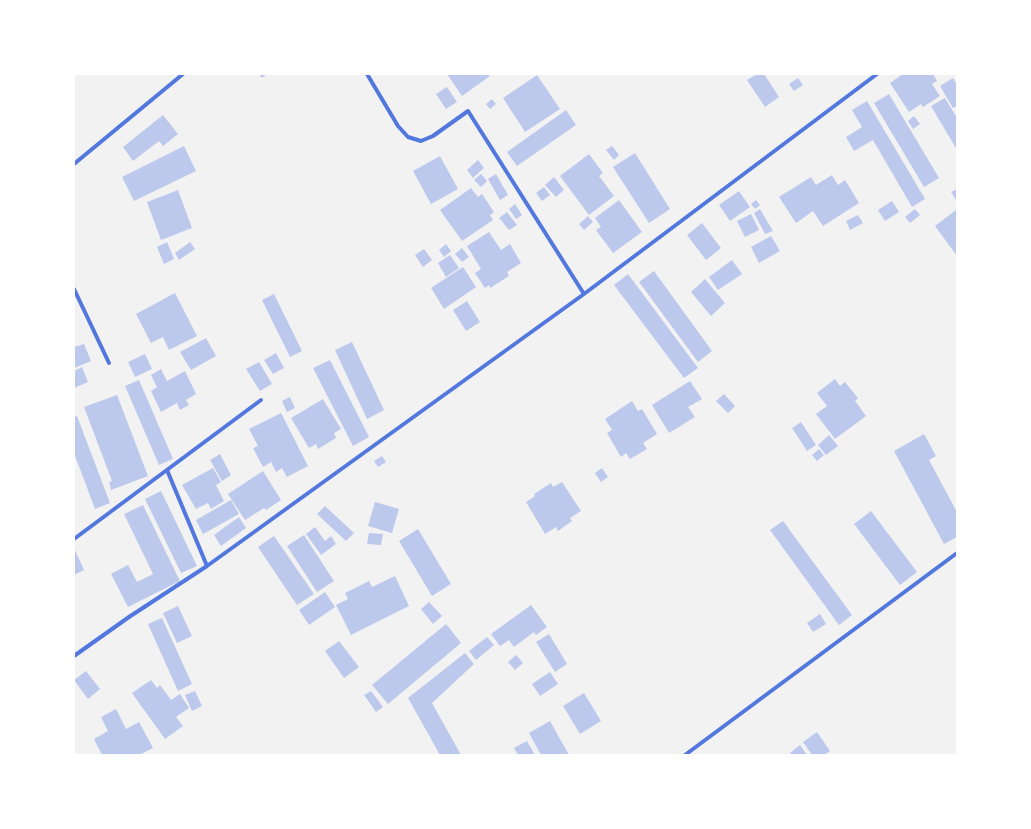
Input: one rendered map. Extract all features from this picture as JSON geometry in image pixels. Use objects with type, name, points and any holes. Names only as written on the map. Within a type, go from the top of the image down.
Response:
[{"type":"street","points":[[74,164],[183,74]]},
{"type":"street","points":[[367,74],[398,126],[408,137],[421,141],[433,136],[468,111],[584,294]]},
{"type":"street","points":[[74,656],[129,617],[207,566],[584,294],[877,74]]},
{"type":"street","points":[[74,289],[108,363]]},
{"type":"street","points":[[74,539],[261,400]]},
{"type":"street","points":[[167,470],[207,566]]},
{"type":"street","points":[[685,755],[957,553]]},
{"type":"building","points":[[259,74],[267,74],[262,78]]},
{"type":"building","points":[[447,74],[488,74],[490,76],[462,96]]},
{"type":"building","points":[[757,74],[764,74],[779,97],[765,107],[747,80]]},
{"type":"building","points":[[903,74],[933,74],[937,81],[932,84],[940,96],[923,107],[921,104],[909,112],[890,83]]},
{"type":"building","points":[[537,75],[560,109],[525,132],[503,98]]},
{"type":"building","points":[[798,78],[803,85],[794,91],[789,84]]},
{"type":"building","points":[[953,78],[957,85],[957,106],[953,108],[940,86]]},
{"type":"building","points":[[447,87],[457,102],[446,109],[436,94]]},
{"type":"building","points":[[889,94],[939,178],[924,187],[874,103]]},
{"type":"building","points":[[945,98],[957,118],[957,150],[931,106]]},
{"type":"building","points":[[492,99],[496,104],[490,109],[486,104]]},
{"type":"building","points":[[867,101],[925,199],[912,207],[873,140],[854,151],[846,137],[862,127],[852,110]]},
{"type":"building","points":[[566,110],[576,125],[517,166],[507,152]]},
{"type":"building","points":[[163,115],[178,134],[163,146],[159,141],[133,161],[123,147]]},
{"type":"building","points":[[914,116],[920,124],[913,129],[908,121]]},
{"type":"building","points":[[184,146],[196,171],[134,201],[122,177]]},
{"type":"building","points":[[612,146],[619,155],[614,160],[606,150]]},
{"type":"building","points":[[635,153],[670,209],[649,223],[613,167]]},
{"type":"building","points":[[589,154],[603,173],[599,176],[614,196],[589,215],[560,176]]},
{"type":"building","points":[[440,156],[458,189],[431,204],[413,171]]},
{"type":"building","points":[[478,160],[484,168],[473,178],[467,170]]},
{"type":"building","points":[[481,174],[487,181],[481,187],[474,180]]},
{"type":"building","points":[[496,174],[508,195],[500,200],[488,179]]},
{"type":"building","points":[[832,175],[838,185],[845,180],[859,203],[823,226],[813,211],[796,223],[779,197],[811,177],[816,185]]},
{"type":"building","points":[[554,177],[564,190],[556,197],[545,185]]},
{"type":"building","points":[[544,187],[550,195],[542,201],[536,193]]},
{"type":"building","points":[[471,188],[478,197],[482,194],[494,212],[490,215],[493,220],[462,241],[440,210]]},
{"type":"building","points":[[957,189],[957,202],[951,192]]},
{"type":"building","points":[[178,190],[192,228],[161,240],[147,202]]},
{"type":"building","points":[[739,191],[750,207],[730,221],[719,205]]},
{"type":"building","points":[[619,200],[642,232],[613,253],[596,230],[601,227],[595,218]]},
{"type":"building","points":[[756,200],[760,205],[755,209],[751,204]]},
{"type":"building","points":[[892,201],[899,212],[885,221],[878,210]]},
{"type":"building","points":[[515,204],[522,215],[516,219],[509,209]]},
{"type":"building","points":[[760,209],[773,231],[765,234],[754,213]]},
{"type":"building","points":[[915,209],[920,215],[910,223],[905,217]]},
{"type":"building","points":[[956,210],[957,211],[957,256],[935,226]]},
{"type":"building","points":[[507,212],[517,225],[509,230],[499,218]]},
{"type":"building","points":[[751,214],[759,230],[745,237],[737,221]]},
{"type":"building","points":[[858,215],[863,223],[850,230],[846,221]]},
{"type":"building","points":[[588,216],[593,222],[584,230],[579,224]]},
{"type":"building","points":[[702,223],[721,248],[706,260],[687,235]]},
{"type":"building","points":[[489,232],[501,250],[510,244],[521,263],[507,272],[509,276],[490,288],[489,285],[485,288],[475,273],[481,269],[467,246]]},
{"type":"building","points":[[771,236],[780,251],[759,263],[751,247]]},
{"type":"building","points":[[167,242],[174,259],[164,264],[157,247]]},
{"type":"building","points":[[190,242],[195,249],[179,260],[175,253]]},
{"type":"building","points":[[446,244],[451,251],[444,257],[439,250]]},
{"type":"building","points":[[462,248],[469,257],[462,262],[455,254]]},
{"type":"building","points":[[424,249],[432,260],[423,267],[415,255]]},
{"type":"building","points":[[450,255],[459,268],[446,277],[438,263]]},
{"type":"building","points":[[732,260],[742,274],[718,290],[709,277]]},
{"type":"building","points":[[463,267],[476,287],[444,309],[431,288]]},
{"type":"building","points":[[654,271],[712,351],[698,362],[639,282]]},
{"type":"building","points":[[628,274],[698,368],[684,378],[614,285]]},
{"type":"building","points":[[705,279],[725,303],[711,316],[691,292]]},
{"type":"building","points":[[175,293],[197,336],[169,350],[163,337],[151,343],[136,314]]},
{"type":"building","points":[[274,294],[302,351],[290,357],[262,300]]},
{"type":"building","points":[[467,301],[480,322],[466,331],[453,310]]},
{"type":"building","points":[[206,338],[216,356],[191,370],[180,352]]},
{"type":"building","points":[[352,342],[384,410],[367,419],[335,350]]},
{"type":"building","points":[[84,344],[91,361],[74,368],[74,347]]},
{"type":"building","points":[[276,353],[284,368],[273,374],[264,360]]},
{"type":"building","points":[[145,354],[152,369],[135,377],[128,362]]},
{"type":"building","points":[[330,360],[369,437],[353,446],[313,368]]},
{"type":"building","points":[[259,362],[272,384],[260,391],[246,369]]},
{"type":"building","points":[[82,367],[88,382],[74,388],[74,371]]},
{"type":"building","points":[[161,369],[167,381],[185,371],[196,394],[186,400],[189,405],[180,410],[177,403],[161,412],[151,391],[157,387],[151,375]]},
{"type":"building","points":[[835,379],[840,386],[845,382],[858,398],[855,401],[866,416],[835,439],[816,414],[827,406],[817,393]]},
{"type":"building","points":[[139,380],[173,459],[159,465],[125,386]]},
{"type":"building","points":[[690,381],[702,399],[688,407],[695,417],[669,433],[652,405]]},
{"type":"building","points":[[724,394],[735,406],[728,413],[716,401]]},
{"type":"building","points":[[117,395],[148,476],[111,490],[109,482],[112,481],[84,407]]},
{"type":"building","points":[[290,397],[295,408],[287,412],[282,401]]},
{"type":"building","points":[[323,399],[341,429],[334,433],[336,438],[318,449],[316,444],[309,448],[291,418]]},
{"type":"building","points":[[632,401],[638,411],[642,409],[657,434],[643,443],[647,449],[630,459],[626,453],[621,457],[607,433],[612,430],[605,419]]},
{"type":"building","points":[[281,413],[308,466],[287,477],[282,468],[276,472],[271,462],[263,467],[253,448],[258,446],[249,429]]},
{"type":"building","points":[[77,416],[110,503],[95,509],[74,453],[74,417]]},
{"type":"building","points":[[801,422],[816,445],[807,451],[792,428]]},
{"type":"building","points":[[924,434],[936,456],[929,460],[957,512],[957,537],[944,544],[894,451]]},
{"type":"building","points":[[829,435],[838,446],[826,455],[818,445]]},
{"type":"building","points":[[819,449],[824,455],[817,461],[812,455]]},
{"type":"building","points":[[220,454],[231,475],[222,481],[210,460]]},
{"type":"building","points":[[382,456],[386,462],[378,467],[374,461]]},
{"type":"building","points":[[213,468],[221,482],[216,485],[224,501],[211,509],[208,503],[196,509],[182,485]]},
{"type":"building","points":[[602,468],[608,477],[601,482],[595,473]]},
{"type":"building","points":[[263,471],[281,500],[266,510],[264,508],[245,520],[228,494]]},
{"type":"building","points":[[562,482],[581,511],[570,518],[572,521],[558,531],[556,527],[545,534],[526,502],[535,496],[534,494],[551,483],[553,487]]},
{"type":"building","points":[[161,491],[197,566],[181,573],[145,499]]},
{"type":"building","points":[[231,500],[239,514],[203,534],[196,520]]},
{"type":"building","points":[[375,502],[399,509],[392,533],[368,526]]},
{"type":"building","points":[[143,505],[180,581],[128,607],[111,574],[128,565],[137,582],[153,574],[124,514]]},
{"type":"building","points":[[325,506],[354,533],[346,541],[317,514]]},
{"type":"building","points":[[871,511],[917,572],[900,585],[854,524]]},
{"type":"building","points":[[239,517],[246,528],[221,546],[214,535]]},
{"type":"building","points":[[783,521],[852,615],[839,625],[770,530]]},
{"type":"building","points":[[315,527],[325,541],[331,536],[336,544],[321,555],[306,534]]},
{"type":"building","points":[[418,529],[451,584],[432,596],[399,541]]},
{"type":"building","points":[[369,533],[383,534],[381,545],[367,544]]},
{"type":"building","points":[[304,535],[334,581],[317,592],[287,546]]},
{"type":"building","points":[[274,536],[314,594],[297,605],[258,547]]},
{"type":"building","points":[[74,548],[84,570],[74,575]]},
{"type":"building","points":[[395,576],[409,606],[351,635],[336,605],[348,599],[345,593],[369,581],[372,587]]},
{"type":"building","points":[[325,592],[335,607],[309,625],[299,610]]},
{"type":"building","points":[[429,602],[442,616],[433,624],[421,609]]},
{"type":"building","points":[[531,605],[547,627],[536,635],[534,632],[514,647],[509,640],[500,646],[491,634]]},
{"type":"building","points":[[178,606],[192,636],[177,643],[163,613]]},
{"type":"building","points":[[820,614],[826,624],[813,632],[807,623]]},
{"type":"building","points":[[162,618],[192,684],[178,691],[148,624]]},
{"type":"building","points":[[446,624],[461,643],[388,704],[372,685]]},
{"type":"building","points":[[549,634],[567,664],[555,672],[536,642]]},
{"type":"building","points":[[487,637],[494,645],[476,660],[469,651]]},
{"type":"building","points":[[339,641],[359,667],[344,678],[325,651]]},
{"type":"building","points":[[465,653],[474,664],[432,703],[461,755],[440,755],[408,698]]},
{"type":"building","points":[[516,655],[523,663],[515,670],[508,662]]},
{"type":"building","points":[[86,671],[100,689],[88,699],[74,680]]},
{"type":"building","points":[[550,672],[558,684],[540,696],[532,684]]},
{"type":"building","points":[[151,680],[157,688],[160,685],[171,700],[180,694],[189,708],[176,717],[183,726],[165,739],[132,693]]},
{"type":"building","points":[[195,691],[202,706],[192,711],[185,695]]},
{"type":"building","points":[[371,691],[383,707],[376,712],[364,695]]},
{"type":"building","points":[[584,693],[601,721],[580,734],[563,706]]},
{"type":"building","points":[[116,709],[126,729],[139,722],[153,748],[139,755],[102,755],[94,739],[108,731],[101,717]]},
{"type":"building","points":[[550,721],[569,755],[541,755],[529,733]]},
{"type":"building","points":[[817,732],[830,751],[824,755],[812,755],[803,742]]},
{"type":"building","points":[[527,741],[535,755],[518,755],[514,748]]},
{"type":"building","points":[[800,745],[807,755],[792,755],[790,753]]}]
